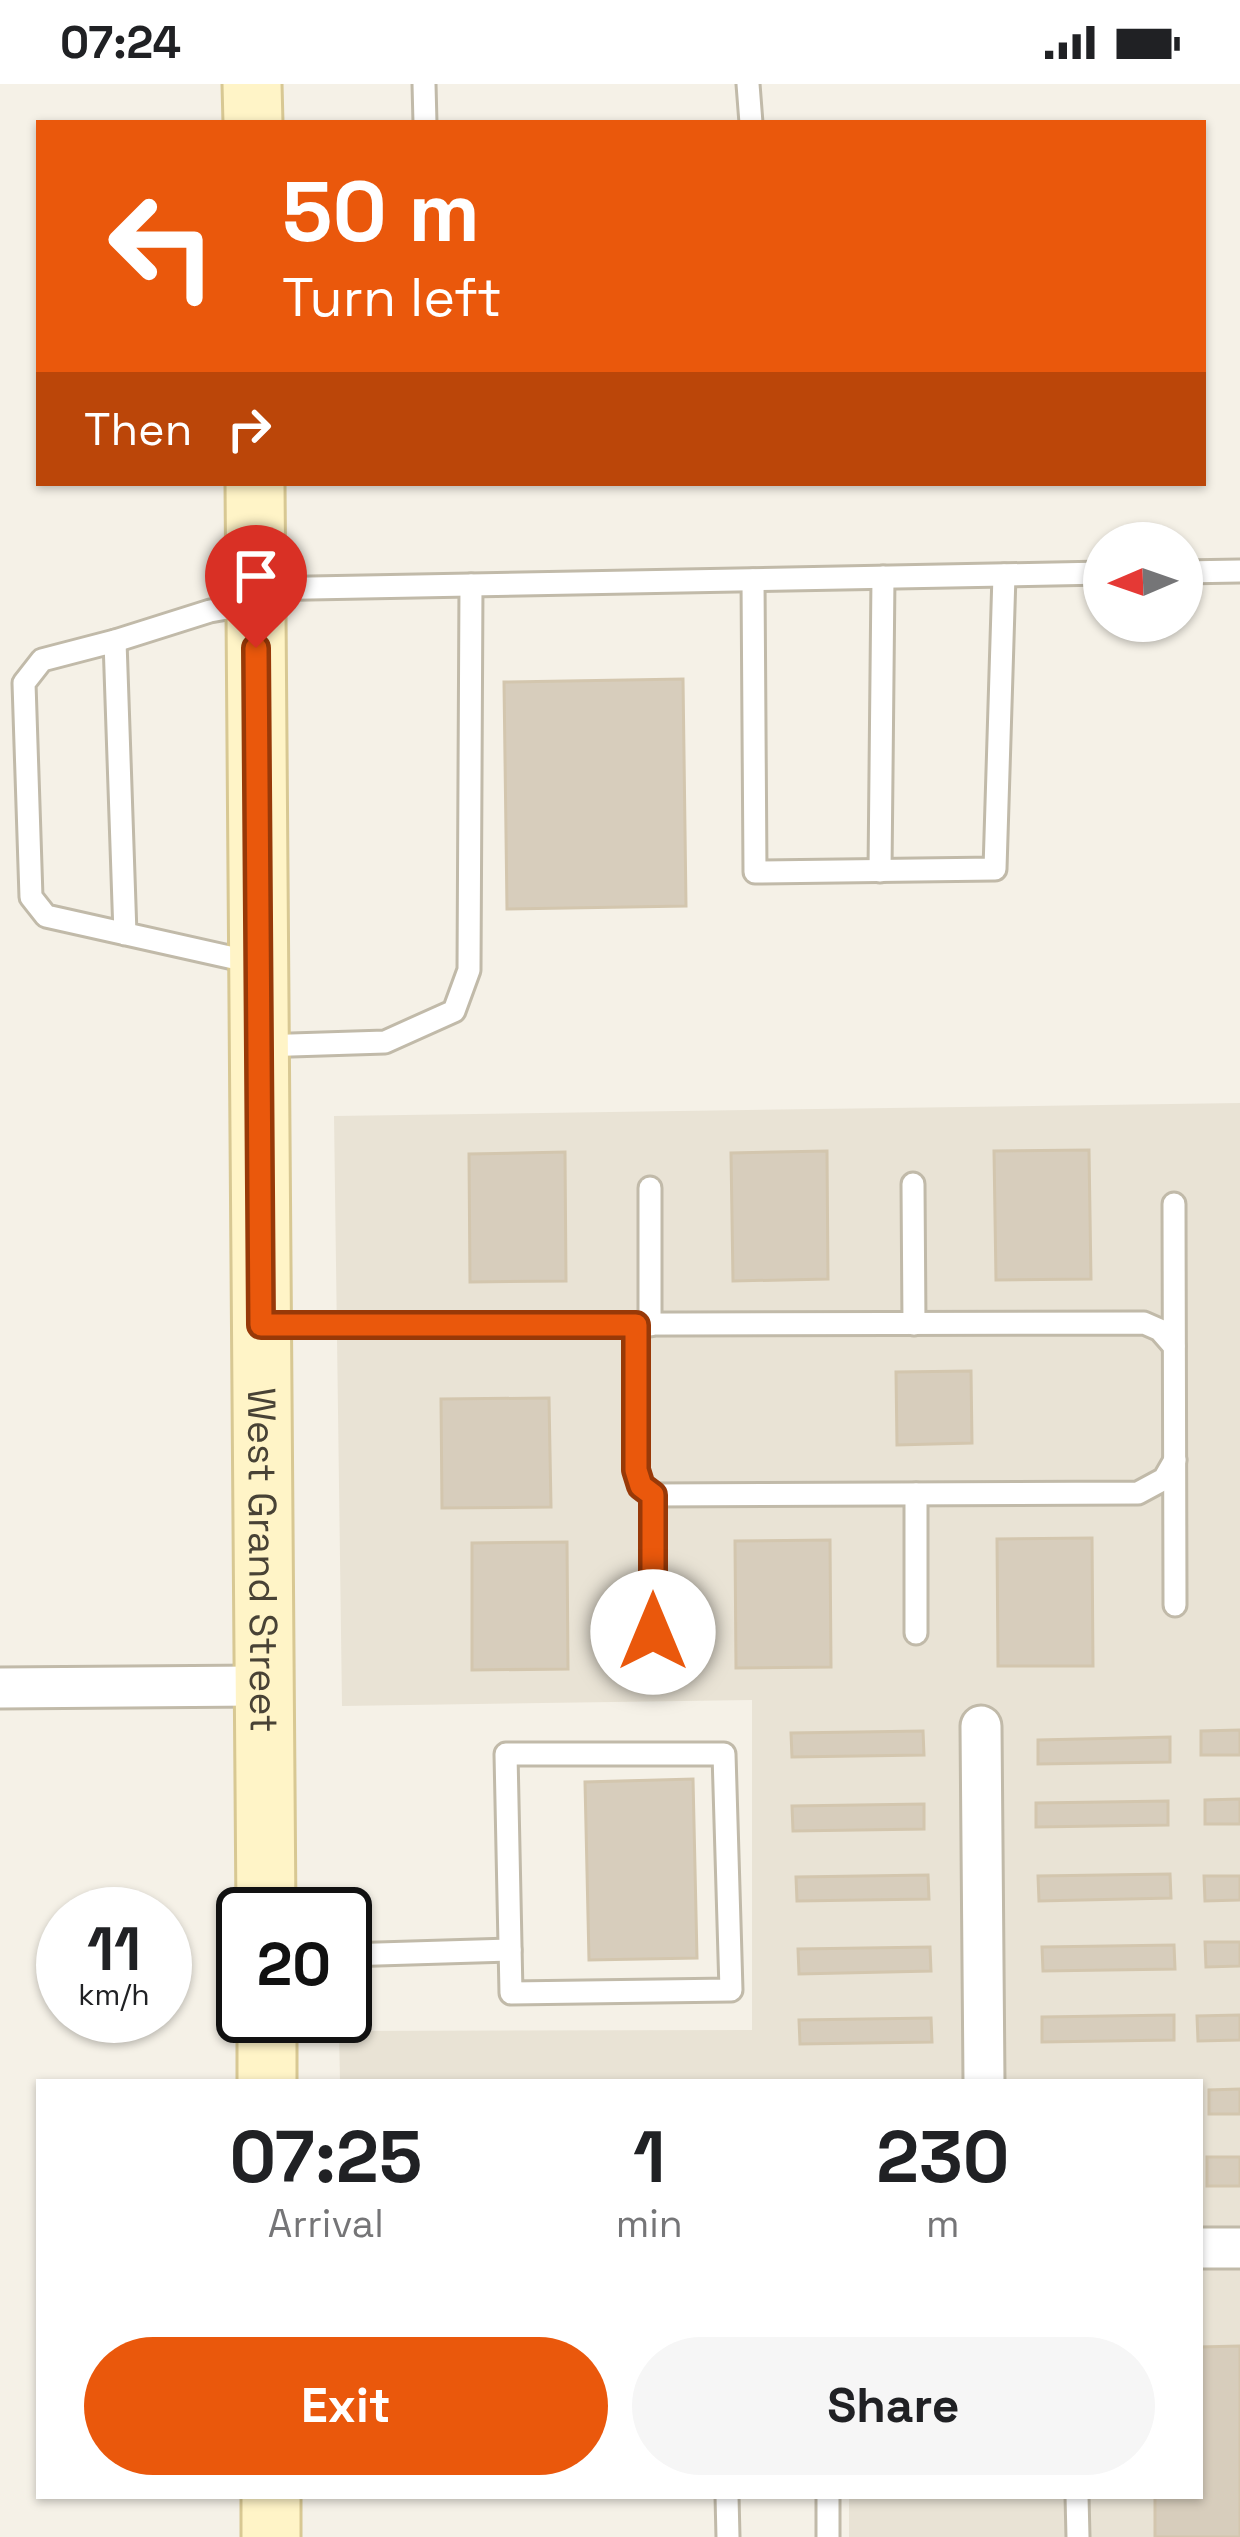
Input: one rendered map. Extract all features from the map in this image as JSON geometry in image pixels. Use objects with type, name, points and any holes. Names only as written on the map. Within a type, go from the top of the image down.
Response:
[{"type":"main road","points":[[252,84],[253,120]]},
{"type":"main road","name":"West Grand Street","points":[[256,486],[266,1887]]},
{"type":"main road","points":[[267,2043],[268,2079]]},
{"type":"main road","points":[[271,2499],[272,2537]]},
{"type":"street","points":[[0,1688],[264,1686]]},
{"type":"street","points":[[981,1726],[984,2079]]},
{"type":"street","points":[[1203,2248],[1240,2248]]},
{"type":"lane","points":[[424,84],[425,120]]},
{"type":"lane","points":[[748,84],[751,120]]},
{"type":"lane","points":[[1203,572],[1240,571]]},
{"type":"lane","points":[[259,964],[46,916],[32,897],[24,683],[42,660],[256,596],[471,585],[1083,573]]},
{"type":"lane","points":[[753,580],[755,872],[995,869],[1004,575]]},
{"type":"lane","points":[[880,871],[883,578]]},
{"type":"lane","points":[[259,1046],[385,1042],[454,1011],[469,970],[471,585]]},
{"type":"lane","points":[[115,641],[124,934]]},
{"type":"lane","points":[[914,1184],[914,1324]]},
{"type":"lane","points":[[650,1188],[636,1470],[641,1486],[653,1495],[1138,1493],[1164,1479],[1175,1460]]},
{"type":"lane","points":[[1174,1204],[1175,1605]]},
{"type":"lane","points":[[261,1325],[1144,1323],[1160,1330],[1174,1346]]},
{"type":"lane","points":[[916,1494],[916,1634]]},
{"type":"lane","points":[[653,1495],[653,1632]]},
{"type":"lane","points":[[506,1754],[724,1754],[731,1990],[511,1993],[510,1949],[506,1754]]},
{"type":"lane","points":[[372,1954],[510,1949]]},
{"type":"lane","points":[[728,2499],[728,2537]]},
{"type":"lane","points":[[828,2499],[828,2537]]},
{"type":"lane","points":[[1077,2499],[1078,2537]]},
{"type":"shaded area","points":[[1240,1103],[1240,2537],[849,2537],[849,2499],[1203,2499],[1203,2079],[340,2079],[339,2043],[372,2043],[372,2031],[752,2030],[752,1700],[342,1706],[334,1116]]},
{"type":"building","points":[[683,679],[686,906],[507,909],[504,682]]},
{"type":"building","points":[[1089,1150],[1091,1279],[996,1280],[994,1151]]},
{"type":"building","points":[[827,1151],[828,1279],[733,1281],[731,1153]]},
{"type":"building","points":[[565,1152],[566,1281],[470,1282],[469,1154]]},
{"type":"building","points":[[971,1371],[972,1443],[897,1445],[896,1372]]},
{"type":"building","points":[[549,1398],[551,1507],[442,1508],[441,1399]]},
{"type":"building","points":[[1092,1538],[1093,1666],[998,1666],[997,1539]]},
{"type":"building","points":[[830,1540],[831,1667],[736,1668],[735,1541]]},
{"type":"building","points":[[567,1542],[568,1669],[472,1670],[472,1543]]},
{"type":"building","points":[[1240,1730],[1240,1755],[1201,1755],[1201,1731]]},
{"type":"building","points":[[923,1731],[924,1755],[792,1757],[791,1733]]},
{"type":"building","points":[[1170,1737],[1170,1762],[1038,1764],[1038,1740]]},
{"type":"building","points":[[693,1779],[697,1958],[589,1960],[585,1782]]},
{"type":"building","points":[[1240,1799],[1240,1824],[1205,1824],[1205,1800]]},
{"type":"building","points":[[1168,1801],[1168,1825],[1036,1827],[1036,1803]]},
{"type":"building","points":[[924,1804],[924,1829],[793,1831],[792,1806]]},
{"type":"building","points":[[1170,1874],[1171,1898],[1039,1901],[1038,1876]]},
{"type":"building","points":[[928,1875],[929,1899],[797,1901],[796,1877]]},
{"type":"building","points":[[1204,1876],[1240,1876],[1240,1900],[1205,1901]]},
{"type":"building","points":[[1205,1942],[1240,1942],[1240,1966],[1206,1967]]},
{"type":"building","points":[[1174,1945],[1175,1969],[1043,1971],[1042,1947]]},
{"type":"building","points":[[930,1947],[931,1971],[799,1974],[798,1949]]},
{"type":"building","points":[[1174,2015],[1174,2040],[1042,2042],[1042,2017]]},
{"type":"building","points":[[1240,2015],[1240,2040],[1198,2041],[1197,2016]]},
{"type":"building","points":[[931,2018],[932,2042],[800,2044],[799,2020]]},
{"type":"building","points":[[1240,2089],[1240,2114],[1209,2114],[1209,2090]]},
{"type":"building","points":[[1207,2157],[1240,2157],[1240,2186],[1207,2186]]},
{"type":"building","points":[[1240,2346],[1240,2537],[1155,2537],[1155,2499],[1203,2499],[1203,2347]]},
{"type":"route","points":[[256,648],[261,1325],[636,1325],[636,1470],[641,1486],[653,1495],[653,1632]]}]
